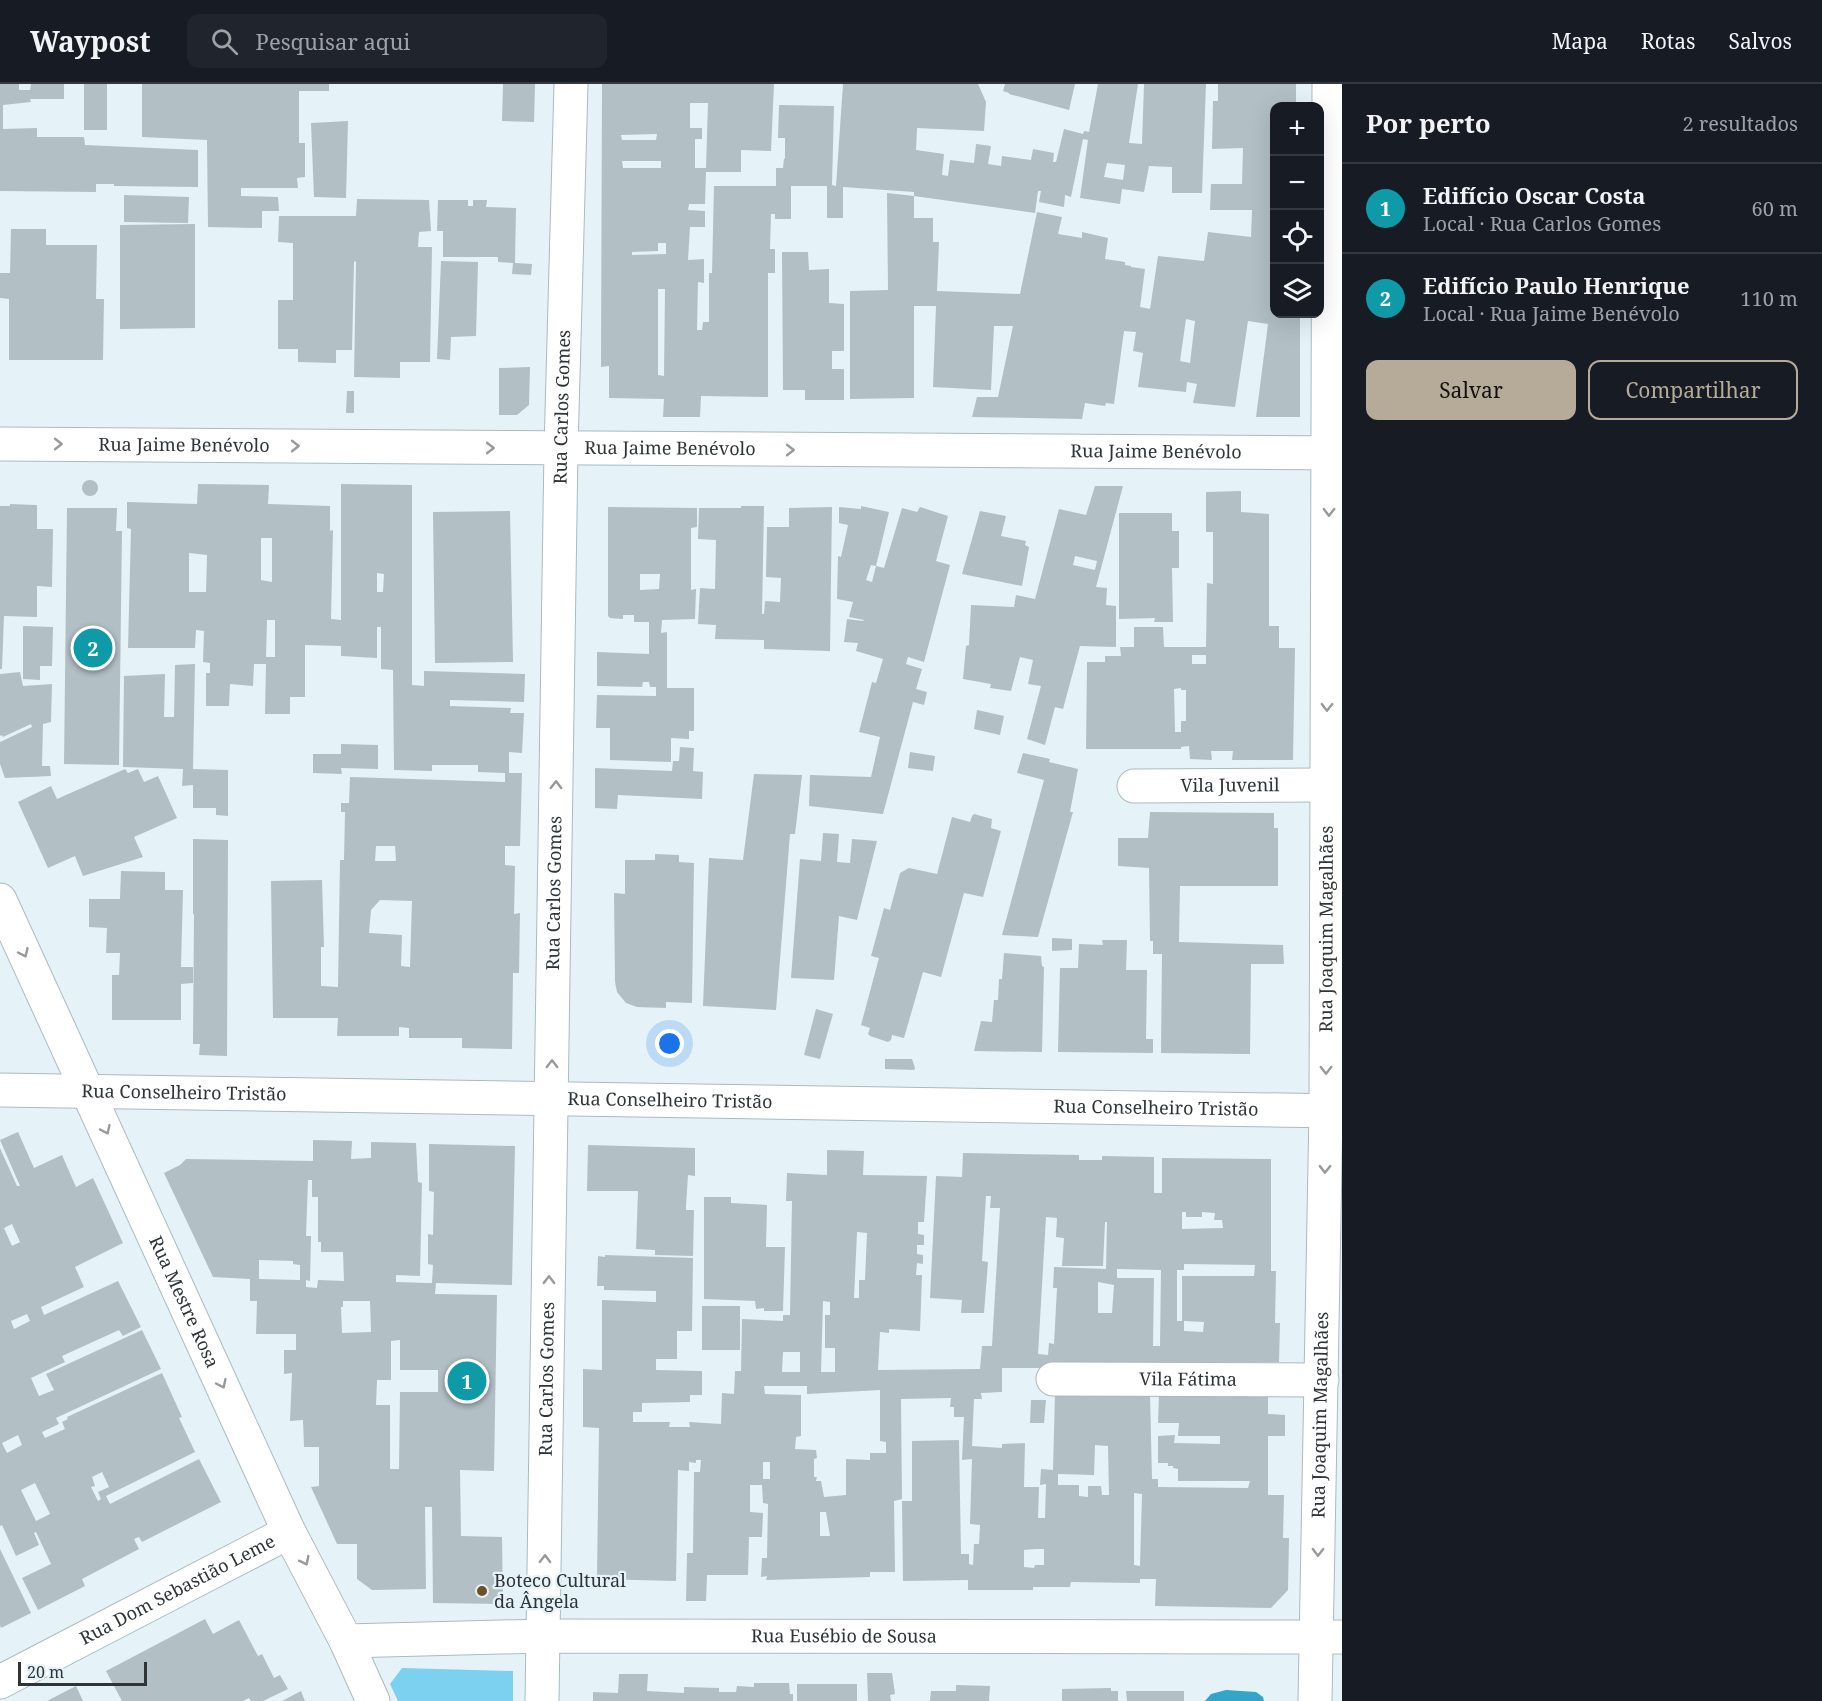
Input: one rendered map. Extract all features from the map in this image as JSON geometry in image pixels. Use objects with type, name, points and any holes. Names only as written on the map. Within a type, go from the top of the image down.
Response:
[{"type":"street","name":"Rua Carlos Gomes","points":[[542,1701],[561,448],[571,84]]},
{"type":"street","name":"Rua Joaquim Magalhães","points":[[1316,1701],[1329,1637],[1322,1380],[1334,1110],[1326,785],[1336,453],[1329,84]]},
{"type":"street","name":"Rua Jaime Benévolo","points":[[0,444],[1336,453]]},
{"type":"street","name":"Vila Juvenil","points":[[1134,786],[1326,785]]},
{"type":"street","name":"Rua Mestre Rosa","points":[[0,900],[290,1532],[346,1641],[373,1701]]},
{"type":"street","name":"Rua Conselheiro Tristão","points":[[0,1090],[1334,1110]]},
{"type":"street","name":"Vila Fátima","points":[[1053,1379],[1322,1380]]},
{"type":"street","name":"Rua Dom Sebastião Leme","points":[[0,1683],[290,1532]]},
{"type":"street","name":"Rua Eusébio de Sousa","points":[[346,1641],[543,1636],[1329,1637]]},
{"type":"shaded area","points":[[402,1668],[513,1671],[513,1701],[398,1701],[390,1684]]},
{"type":"shaded area","points":[[1226,1690],[1256,1692],[1263,1697],[1264,1701],[1205,1701],[1211,1694]]},
{"type":"building","points":[[0,84],[19,84],[19,90],[30,90],[31,84],[64,84],[64,99],[30,99],[31,102],[3,105],[3,129],[37,128],[37,137],[84,137],[85,145],[198,150],[198,187],[96,184],[96,192],[0,191]]},
{"type":"building","points":[[84,84],[107,84],[107,130],[84,130]]},
{"type":"building","points":[[142,84],[329,84],[329,91],[299,91],[299,143],[305,143],[305,177],[297,178],[298,188],[241,188],[241,196],[278,197],[279,211],[262,211],[262,228],[208,227],[207,140],[142,137]]},
{"type":"building","points":[[503,84],[535,84],[534,122],[502,121]]},
{"type":"building","points":[[602,84],[774,84],[771,151],[741,150],[741,172],[706,172],[705,204],[689,204],[688,210],[705,211],[705,227],[690,227],[688,260],[704,259],[704,283],[698,282],[697,330],[702,330],[703,322],[709,322],[709,273],[712,273],[714,186],[776,186],[776,168],[783,168],[785,159],[785,138],[778,138],[779,105],[834,106],[832,185],[836,186],[843,84],[978,84],[986,102],[984,131],[917,128],[916,150],[944,154],[942,175],[948,176],[950,160],[974,163],[976,144],[991,146],[988,164],[1001,166],[1002,156],[1031,160],[1033,149],[1054,153],[1053,162],[1056,162],[1064,129],[1083,134],[1084,131],[1089,132],[1098,84],[1138,84],[1129,143],[1142,144],[1144,84],[1206,84],[1202,193],[1172,193],[1172,167],[1149,166],[1144,192],[1122,189],[1120,204],[1080,198],[1088,140],[1083,139],[1071,197],[1065,195],[1064,207],[1039,202],[1041,191],[1038,191],[1035,213],[914,196],[914,192],[843,187],[843,218],[827,218],[827,186],[791,186],[791,219],[775,219],[775,214],[771,214],[770,249],[775,249],[775,273],[768,273],[768,397],[701,396],[700,417],[663,417],[664,399],[609,398],[609,366],[601,367]],"holes":[[[690,103],[708,103],[706,168],[695,168],[695,139],[702,139],[702,128],[690,128]],[[657,134],[656,140],[622,140],[621,135]],[[622,161],[661,161],[661,168],[623,168]],[[1107,163],[1125,165],[1123,180],[1104,177]],[[658,243],[666,243],[666,254],[632,255],[632,252],[658,251]],[[658,289],[665,289],[664,376],[658,375]]]},
{"type":"building","points":[[1005,84],[1075,84],[1069,110],[1009,94],[1003,91]]},
{"type":"building","points":[[1218,84],[1296,84],[1296,102],[1270,102],[1270,318],[1300,318],[1300,417],[1256,417],[1268,324],[1248,321],[1235,407],[1193,403],[1197,384],[1187,382],[1186,392],[1138,387],[1143,353],[1133,351],[1136,332],[1124,331],[1114,404],[1106,403],[1105,406],[1085,403],[1082,419],[972,417],[977,397],[998,397],[1013,326],[994,326],[991,390],[933,387],[936,306],[914,306],[914,398],[850,399],[850,291],[888,290],[887,193],[914,196],[914,218],[933,218],[933,242],[939,242],[937,291],[1020,294],[1037,212],[1062,217],[1058,234],[1082,238],[1082,232],[1108,238],[1105,259],[1125,262],[1125,265],[1145,269],[1140,307],[1150,309],[1158,256],[1204,261],[1208,232],[1251,237],[1252,210],[1210,210],[1211,184],[1242,184],[1243,148],[1212,149],[1213,101],[1218,101]],"holes":[[[1186,319],[1195,321],[1190,363],[1180,361]]]},
{"type":"building","points":[[348,121],[346,198],[314,197],[311,123]]},
{"type":"building","points":[[124,195],[189,197],[188,223],[124,222]]},
{"type":"building","points":[[357,199],[429,200],[431,231],[419,232],[418,247],[432,247],[430,362],[400,362],[400,378],[354,377],[356,261],[354,262],[352,350],[336,350],[336,363],[298,362],[298,349],[278,349],[278,300],[293,300],[293,243],[278,242],[279,216],[356,216]]},
{"type":"building","points":[[438,200],[468,200],[468,206],[473,206],[473,200],[487,200],[486,207],[516,208],[515,263],[532,264],[531,275],[512,274],[513,263],[498,262],[498,257],[443,257],[443,231],[437,231]]},
{"type":"building","points":[[195,224],[195,328],[120,329],[120,225]]},
{"type":"building","points":[[11,229],[46,229],[46,245],[97,245],[96,299],[104,299],[103,360],[9,360],[9,299],[0,298],[0,273],[10,273]]},
{"type":"building","points":[[782,252],[808,252],[809,270],[829,269],[829,303],[844,304],[844,351],[832,351],[832,369],[844,369],[844,400],[805,400],[805,390],[783,390]]},
{"type":"building","points":[[441,261],[478,262],[476,336],[451,337],[450,360],[437,359]]},
{"type":"building","points":[[530,367],[529,405],[517,415],[499,415],[499,368]]},
{"type":"building","points":[[347,391],[354,391],[354,413],[346,413]]},
{"type":"building","points":[[87,480],[93,480],[98,488],[96,494],[87,496],[82,491],[82,485]]},
{"type":"building","points":[[198,484],[269,485],[268,504],[330,506],[330,531],[333,530],[331,619],[341,620],[341,484],[412,485],[412,685],[424,686],[424,671],[525,674],[524,702],[450,700],[450,706],[511,708],[510,713],[524,713],[522,753],[509,752],[509,773],[522,773],[520,846],[505,846],[505,865],[515,866],[514,914],[520,913],[519,973],[513,973],[512,1049],[462,1048],[462,1038],[409,1038],[409,1028],[399,1027],[399,1036],[337,1036],[338,1018],[273,1018],[271,881],[322,880],[324,947],[321,947],[321,986],[338,987],[340,860],[344,860],[345,812],[341,812],[341,803],[349,803],[350,777],[505,782],[505,773],[478,772],[478,765],[432,765],[432,771],[394,770],[393,670],[381,669],[381,627],[377,627],[377,658],[341,656],[341,646],[305,645],[305,697],[290,697],[290,714],[265,714],[266,664],[254,664],[253,686],[230,684],[229,706],[206,706],[206,673],[210,673],[210,663],[203,662],[204,631],[196,630],[195,648],[128,648],[131,529],[127,528],[127,502],[197,504]],"holes":[[[261,538],[272,538],[272,582],[261,580]],[[189,553],[207,555],[206,592],[189,592]],[[377,573],[384,574],[383,592],[377,592]],[[267,620],[275,620],[275,657],[266,657]],[[376,846],[395,846],[396,861],[375,861]],[[380,900],[412,901],[410,967],[401,966],[402,935],[369,933],[371,910]]]},
{"type":"building","points":[[1095,486],[1123,486],[1096,587],[1107,588],[1106,605],[1116,606],[1116,647],[1080,646],[1063,709],[1055,707],[1045,745],[1027,739],[1041,686],[1028,684],[1033,660],[1020,657],[1011,691],[990,688],[991,684],[963,679],[966,646],[969,645],[971,605],[1014,607],[1016,595],[1035,599],[1059,509],[1086,515]],"holes":[[[1075,556],[1097,561],[1095,570],[1073,565]]]},
{"type":"building","points":[[1241,491],[1241,512],[1269,514],[1269,626],[1279,626],[1279,648],[1295,648],[1293,760],[1232,760],[1233,751],[1211,751],[1212,760],[1190,759],[1189,746],[1181,747],[1181,749],[1086,749],[1087,662],[1105,662],[1105,656],[1121,656],[1120,647],[1134,647],[1134,627],[1163,627],[1164,647],[1206,647],[1207,583],[1213,584],[1213,532],[1206,532],[1206,492]],"holes":[[[1192,655],[1206,655],[1206,664],[1192,664]],[[1181,688],[1181,690],[1186,690],[1186,721],[1181,721],[1181,732],[1175,732],[1174,689]]]},
{"type":"building","points":[[10,504],[37,505],[37,529],[53,529],[52,587],[37,586],[37,617],[4,616],[2,669],[0,669],[0,506],[10,506]]},
{"type":"building","points":[[741,506],[764,506],[762,614],[764,614],[765,601],[780,602],[781,578],[766,577],[767,527],[789,527],[789,508],[832,507],[830,651],[764,649],[764,640],[715,639],[716,625],[698,624],[700,588],[715,589],[716,540],[698,539],[699,508],[741,508]]},
{"type":"building","points":[[861,506],[889,512],[876,566],[884,568],[902,508],[917,512],[920,507],[948,516],[936,561],[950,565],[924,662],[908,657],[906,664],[922,669],[916,689],[927,692],[924,705],[913,702],[883,814],[809,806],[810,775],[871,777],[880,737],[859,732],[872,682],[876,683],[883,659],[856,651],[858,643],[844,642],[847,619],[864,620],[849,617],[853,602],[837,599],[838,556],[841,557],[848,525],[839,523],[839,507],[861,509]],"holes":[[[871,565],[876,566],[872,582],[866,580]]]},
{"type":"building","points":[[608,507],[697,508],[697,527],[691,528],[691,590],[696,589],[695,619],[662,620],[661,633],[667,632],[667,688],[694,688],[694,731],[689,731],[689,739],[671,738],[671,762],[610,760],[610,728],[596,728],[597,695],[656,696],[656,687],[650,687],[649,682],[643,682],[642,687],[597,686],[597,652],[649,654],[649,622],[634,622],[634,615],[623,615],[623,619],[608,616]],"holes":[[[640,574],[660,574],[659,589],[640,590]]]},
{"type":"building","points":[[67,508],[117,508],[116,531],[122,531],[119,765],[64,764]]},
{"type":"building","points":[[510,511],[513,662],[435,663],[433,512]]},
{"type":"building","points":[[980,511],[1006,516],[1001,536],[1026,541],[1025,545],[1029,547],[1022,586],[962,574]]},
{"type":"building","points":[[1119,513],[1172,513],[1172,531],[1179,531],[1179,568],[1172,568],[1173,622],[1154,622],[1155,618],[1119,619]]},
{"type":"building","points":[[23,626],[53,627],[52,666],[40,666],[40,680],[23,679]]},
{"type":"building","points":[[195,664],[193,769],[228,770],[228,816],[216,815],[216,808],[193,808],[193,785],[182,786],[183,769],[123,767],[124,676],[165,674],[164,717],[174,717],[175,665]]},
{"type":"building","points":[[20,672],[23,686],[52,684],[51,722],[43,724],[42,766],[50,766],[51,776],[5,778],[0,764],[0,742],[32,727],[31,724],[3,737],[0,736],[0,674]]},
{"type":"building","points":[[977,710],[1004,716],[1000,735],[974,729]]},
{"type":"building","points":[[341,744],[378,745],[378,769],[341,768],[342,774],[313,773],[313,754],[341,754]]},
{"type":"building","points":[[680,747],[694,748],[693,771],[703,772],[702,799],[618,795],[617,809],[595,808],[595,768],[672,771],[673,761],[679,761]]},
{"type":"building","points":[[910,752],[935,756],[933,771],[908,768]]},
{"type":"building","points":[[1023,753],[1078,769],[1070,812],[1073,812],[1038,937],[1002,935],[1044,780],[1017,773]]},
{"type":"building","points":[[125,769],[128,773],[138,769],[144,782],[158,776],[177,818],[134,837],[143,857],[83,876],[75,856],[48,868],[18,802],[51,786],[57,799]]},
{"type":"building","points":[[754,774],[802,775],[795,834],[790,834],[776,1010],[703,1006],[709,858],[743,860]]},
{"type":"building","points":[[1150,812],[1274,813],[1274,828],[1278,828],[1278,886],[1180,886],[1179,942],[1283,945],[1284,964],[1251,964],[1250,1054],[1161,1053],[1162,954],[1153,954],[1153,941],[1150,941],[1149,868],[1118,866],[1118,838],[1148,838]]},
{"type":"building","points":[[974,814],[992,819],[991,828],[1001,831],[983,897],[964,893],[941,977],[923,972],[904,1038],[892,1035],[888,1042],[870,1036],[868,1034],[870,1028],[861,1025],[879,958],[871,956],[884,908],[890,910],[900,873],[909,868],[937,874],[952,817],[970,822]]},
{"type":"building","points":[[823,833],[839,834],[837,862],[850,863],[852,839],[877,841],[857,920],[839,916],[834,980],[791,978],[800,859],[821,861]]},
{"type":"building","points":[[193,839],[228,840],[227,1056],[199,1055],[200,1044],[193,1044]]},
{"type":"building","points":[[655,854],[679,855],[679,862],[694,863],[692,1003],[666,1002],[666,1008],[637,1007],[626,1003],[617,992],[615,982],[614,893],[625,894],[625,860],[655,860]]},
{"type":"building","points":[[121,871],[165,872],[165,890],[183,890],[181,967],[193,967],[193,983],[181,984],[181,1020],[112,1020],[112,975],[119,975],[120,953],[106,953],[107,928],[89,927],[89,899],[120,899]]},
{"type":"building","points":[[1052,938],[1072,939],[1072,950],[1052,951]]},
{"type":"building","points":[[1102,940],[1127,940],[1126,970],[1147,970],[1146,1039],[1153,1039],[1153,1053],[1058,1052],[1060,968],[1078,968],[1079,944],[1103,945]]},
{"type":"building","points":[[1004,953],[1041,956],[1044,967],[1042,1052],[974,1051],[981,1021],[992,1022],[994,1000],[998,1000],[999,979],[1002,979]]},
{"type":"building","points":[[816,1009],[833,1014],[820,1059],[804,1055]]},
{"type":"building","points":[[885,1059],[912,1059],[915,1068],[914,1070],[885,1069]]},
{"type":"building","points":[[18,1132],[34,1168],[62,1155],[76,1187],[93,1178],[123,1243],[75,1267],[84,1287],[41,1307],[44,1315],[118,1281],[141,1327],[123,1336],[119,1330],[62,1356],[65,1362],[31,1378],[39,1396],[54,1390],[46,1374],[142,1330],[161,1369],[56,1418],[59,1424],[42,1432],[45,1438],[65,1429],[62,1422],[68,1419],[67,1417],[162,1373],[195,1452],[106,1496],[110,1504],[199,1459],[221,1502],[142,1542],[139,1537],[134,1539],[139,1549],[82,1579],[85,1586],[38,1610],[22,1578],[51,1564],[36,1532],[34,1533],[39,1545],[16,1556],[2,1525],[0,1526],[0,1148],[17,1186],[20,1186],[0,1140]],"holes":[[[12,1224],[20,1242],[12,1246],[4,1228]],[[27,1314],[30,1321],[14,1329],[11,1321]],[[18,1435],[22,1445],[7,1453],[2,1443]],[[102,1472],[109,1487],[98,1492],[101,1499],[98,1501],[91,1487],[95,1486],[92,1477]],[[35,1483],[50,1514],[36,1521],[21,1490]]]},
{"type":"building","points":[[313,1140],[352,1141],[351,1159],[371,1158],[371,1142],[416,1143],[418,1182],[422,1183],[420,1276],[396,1275],[396,1282],[432,1283],[433,1265],[428,1264],[428,1234],[433,1235],[434,1192],[429,1191],[429,1144],[515,1146],[512,1285],[436,1283],[435,1294],[497,1295],[494,1471],[460,1470],[461,1536],[502,1537],[503,1604],[433,1603],[432,1507],[425,1507],[426,1589],[372,1590],[357,1579],[357,1544],[337,1544],[311,1487],[319,1486],[319,1447],[304,1447],[303,1420],[290,1421],[292,1373],[284,1374],[284,1350],[296,1350],[296,1334],[256,1334],[257,1301],[250,1301],[250,1279],[213,1277],[164,1173],[180,1165],[186,1159],[313,1161]],"holes":[[[308,1180],[312,1180],[312,1197],[318,1197],[318,1242],[321,1242],[321,1252],[343,1252],[344,1281],[318,1280],[317,1288],[306,1287],[306,1280],[310,1281],[311,1236],[306,1236]],[[259,1260],[293,1261],[293,1264],[300,1265],[300,1280],[259,1279]],[[343,1301],[370,1301],[371,1332],[342,1333],[341,1307],[343,1307]],[[400,1340],[400,1370],[438,1370],[438,1392],[400,1392],[399,1469],[390,1469],[390,1405],[376,1405],[377,1380],[391,1380],[391,1341]]]},
{"type":"building","points":[[588,1145],[695,1148],[695,1176],[688,1175],[686,1206],[686,1210],[694,1210],[693,1256],[655,1255],[655,1250],[636,1249],[638,1191],[587,1191]]},
{"type":"building","points":[[827,1150],[864,1151],[863,1175],[927,1176],[924,1222],[918,1222],[918,1234],[924,1235],[924,1245],[917,1245],[917,1254],[923,1255],[923,1264],[917,1263],[916,1275],[922,1275],[920,1331],[889,1329],[889,1333],[880,1332],[878,1370],[980,1369],[982,1346],[992,1346],[1000,1208],[990,1208],[991,1196],[986,1196],[982,1261],[988,1262],[984,1313],[961,1313],[962,1300],[930,1298],[936,1176],[962,1177],[963,1153],[1079,1155],[1079,1160],[1102,1160],[1102,1156],[1154,1157],[1154,1193],[1162,1193],[1162,1158],[1271,1159],[1271,1271],[1276,1271],[1275,1323],[1280,1323],[1279,1362],[1048,1364],[1048,1368],[1002,1368],[1002,1392],[981,1393],[982,1399],[974,1399],[972,1446],[1002,1448],[1002,1444],[1025,1443],[1024,1487],[1039,1487],[1038,1518],[1045,1518],[1046,1484],[1040,1485],[1041,1469],[1053,1470],[1055,1393],[1150,1394],[1152,1479],[1158,1479],[1158,1487],[1248,1488],[1250,1481],[1178,1481],[1178,1469],[1168,1466],[1168,1463],[1158,1463],[1158,1436],[1175,1435],[1174,1443],[1220,1444],[1220,1436],[1178,1436],[1179,1423],[1158,1423],[1159,1394],[1268,1394],[1268,1414],[1285,1415],[1285,1436],[1268,1436],[1268,1495],[1284,1495],[1283,1538],[1289,1538],[1288,1590],[1271,1608],[1155,1606],[1156,1579],[1140,1579],[1140,1583],[1071,1582],[1070,1587],[1033,1587],[1033,1590],[968,1590],[968,1580],[903,1581],[902,1501],[912,1501],[912,1441],[959,1440],[961,1554],[969,1554],[969,1564],[973,1565],[974,1544],[979,1544],[980,1525],[970,1524],[972,1459],[962,1460],[964,1417],[954,1417],[954,1407],[950,1407],[951,1398],[901,1399],[902,1499],[894,1501],[895,1572],[870,1572],[870,1577],[766,1580],[767,1576],[761,1577],[762,1558],[767,1558],[768,1504],[763,1503],[762,1485],[750,1485],[750,1512],[763,1513],[762,1537],[749,1537],[748,1575],[707,1575],[706,1601],[686,1601],[687,1553],[693,1553],[694,1472],[700,1472],[701,1460],[696,1460],[696,1463],[689,1462],[689,1471],[678,1470],[676,1581],[597,1579],[599,1428],[583,1427],[583,1369],[602,1370],[602,1300],[656,1302],[656,1291],[604,1290],[604,1286],[597,1286],[598,1256],[693,1258],[692,1331],[677,1331],[677,1359],[656,1359],[656,1370],[702,1371],[702,1395],[690,1395],[690,1402],[642,1403],[642,1412],[633,1412],[633,1422],[670,1422],[669,1427],[690,1427],[689,1422],[721,1424],[722,1393],[734,1394],[735,1371],[741,1371],[742,1319],[783,1321],[783,1315],[790,1315],[792,1201],[786,1201],[787,1173],[827,1175]],"holes":[[[1182,1212],[1186,1212],[1186,1217],[1202,1217],[1202,1212],[1215,1213],[1214,1220],[1222,1220],[1223,1228],[1182,1229]],[[1046,1217],[1057,1218],[1056,1237],[1064,1238],[1062,1266],[1103,1266],[1105,1222],[1107,1222],[1106,1269],[1054,1267],[1053,1288],[1057,1288],[1054,1344],[1049,1343],[1048,1355],[1038,1354]],[[857,1232],[867,1233],[865,1280],[859,1280],[859,1298],[854,1298]],[[1184,1264],[1255,1265],[1254,1276],[1182,1276],[1182,1321],[1177,1321],[1177,1270],[1184,1270]],[[1117,1269],[1161,1270],[1160,1346],[1153,1346],[1154,1278],[1117,1278]],[[1098,1282],[1114,1285],[1112,1313],[1098,1313]],[[823,1301],[830,1302],[830,1315],[825,1315],[825,1348],[835,1348],[835,1372],[821,1372]],[[1184,1321],[1204,1322],[1203,1332],[1184,1331]],[[783,1352],[800,1352],[800,1372],[782,1372]],[[764,1386],[807,1386],[807,1394],[880,1390],[880,1441],[886,1442],[886,1453],[870,1453],[870,1460],[846,1459],[846,1495],[824,1497],[821,1481],[816,1481],[817,1477],[814,1477],[816,1450],[795,1449],[796,1437],[801,1436],[801,1395],[765,1394]],[[1095,1445],[1108,1446],[1109,1495],[1102,1495],[1101,1486],[1088,1486],[1088,1497],[1079,1496],[1079,1485],[1058,1485],[1058,1474],[1094,1475]],[[763,1462],[770,1462],[770,1479],[763,1479]],[[1134,1493],[1142,1494],[1140,1566],[1134,1565]],[[820,1512],[826,1512],[830,1536],[820,1536]],[[1044,1549],[1044,1565],[1035,1565],[1034,1568],[1024,1567],[1024,1550]]]},
{"type":"building","points":[[704,1197],[731,1197],[731,1203],[767,1205],[766,1247],[785,1247],[783,1311],[756,1309],[755,1301],[704,1299]]},
{"type":"building","points":[[702,1306],[740,1306],[740,1350],[702,1350]]},
{"type":"building","points":[[1031,1400],[1046,1400],[1044,1423],[1030,1423]]},
{"type":"building","points":[[0,1549],[31,1613],[1,1628],[0,1625]]},
{"type":"building","points":[[205,1619],[213,1634],[239,1620],[258,1656],[262,1654],[274,1678],[280,1675],[288,1689],[263,1701],[251,1701],[249,1698],[243,1701],[122,1701],[106,1671]]},
{"type":"building","points":[[867,1673],[892,1673],[895,1694],[890,1695],[891,1701],[868,1701]]},
{"type":"building","points":[[619,1674],[648,1674],[647,1691],[684,1693],[684,1687],[719,1688],[719,1692],[736,1692],[737,1686],[754,1687],[754,1683],[789,1683],[793,1701],[593,1701],[593,1692],[618,1693]]},
{"type":"building","points":[[797,1684],[857,1684],[857,1701],[797,1701]]},
{"type":"building","points":[[956,1685],[990,1686],[989,1701],[930,1701],[931,1691],[956,1691]]},
{"type":"building","points":[[76,1686],[83,1701],[47,1701]]},
{"type":"building","points":[[1111,1688],[1111,1691],[1118,1691],[1118,1701],[1062,1701],[1062,1689]]},
{"type":"building","points":[[301,1691],[305,1701],[282,1701]]},
{"type":"building","points":[[1126,1691],[1184,1691],[1184,1701],[1127,1701]]},
{"type":"place","name":"Edifício Paulo Henrique","points":[[93,648]]},
{"type":"place","name":"Edifício Oscar Costa","points":[[467,1381]]},
{"type":"place","name":"Boteco Cultural da Ângela","points":[[482,1591]]}]
